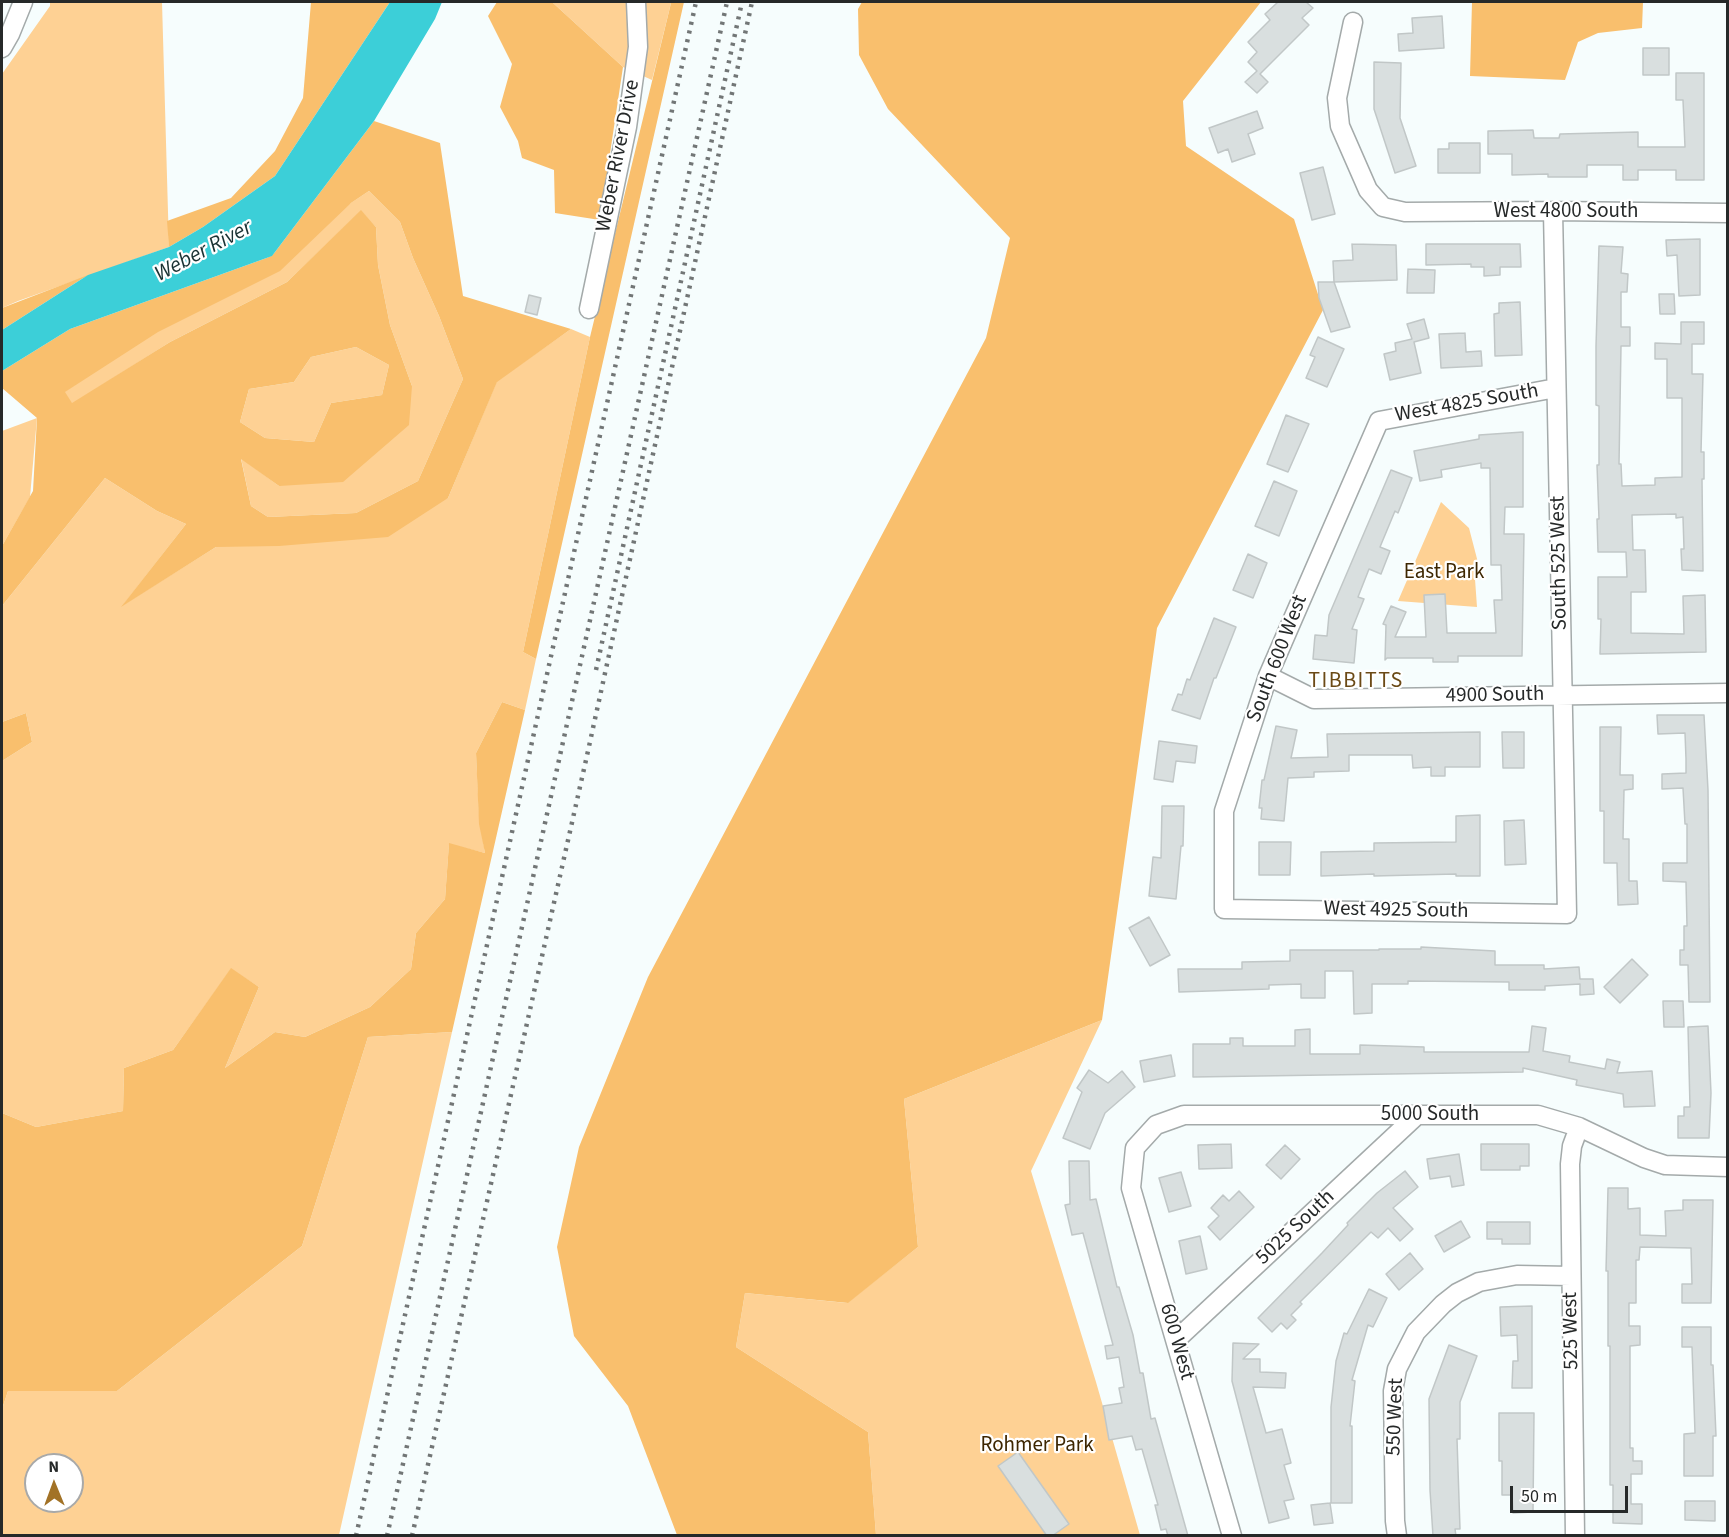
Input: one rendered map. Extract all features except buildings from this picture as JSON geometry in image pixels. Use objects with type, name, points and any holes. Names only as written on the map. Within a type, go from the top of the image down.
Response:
[{"type":"street","points":[[2,48],[23,2]]},
{"type":"street","name":"Weber River Drive","points":[[588,309],[627,127],[638,47],[636,2]]},
{"type":"street","name":"West 4800 South","points":[[1353,22],[1337,98],[1340,126],[1368,190],[1383,207],[1405,212],[1728,213]]},
{"type":"street","name":"South 525 West","points":[[1552,211],[1567,914]]},
{"type":"street","name":"West 4825 South","points":[[1379,421],[1556,388]]},
{"type":"street","name":"South 600 West","points":[[1224,909],[1224,811],[1268,676],[1379,421]]},
{"type":"street","name":"4900 South","points":[[1268,676],[1314,699],[1728,693]]},
{"type":"street","name":"West 4925 South","points":[[1224,909],[1567,914]]},
{"type":"street","name":"5000 South","points":[[1135,1148],[1156,1125],[1184,1115],[1538,1115],[1579,1128],[1644,1158],[1665,1165],[1728,1167]]},
{"type":"street","name":"5025 South","points":[[1176,1340],[1416,1116]]},
{"type":"street","name":"525 West","points":[[1575,1536],[1570,1164],[1572,1146],[1579,1128]]},
{"type":"street","name":"600 West","points":[[1135,1148],[1131,1188],[1232,1536]]},
{"type":"street","name":"550 West","points":[[1397,1536],[1393,1391],[1397,1369],[1416,1332],[1443,1304],[1457,1293],[1479,1282],[1517,1275],[1571,1276]]},
{"type":"green space","points":[[50,2],[162,2],[169,247],[2,308],[2,74],[50,6]]},
{"type":"green space","points":[[552,2],[671,3],[652,80],[623,67]]},
{"type":"green space","points":[[369,191],[400,222],[463,379],[418,481],[356,513],[268,517],[251,506],[241,458],[279,486],[412,386],[390,325],[378,265],[376,227],[361,211],[287,282],[170,342],[72,404],[64,392]]},
{"type":"green space","points":[[571,329],[590,337],[523,652],[536,659],[525,710],[502,702],[476,753],[479,815],[485,853],[449,844],[445,899],[416,933],[411,969],[370,1007],[305,1037],[275,1032],[225,1068],[259,987],[231,969],[173,1050],[124,1068],[123,1111],[36,1127],[2,1113],[2,761],[32,742],[26,713],[2,722],[2,606],[105,478],[157,511],[186,524],[123,605],[216,547],[448,498],[497,381]]},
{"type":"green space","points":[[356,347],[389,365],[382,395],[331,403],[314,442],[265,438],[240,422],[249,389],[294,382],[311,357]]},
{"type":"green space","points":[[37,418],[30,497],[2,546],[2,431]]},
{"type":"green space","name":"East Park","points":[[1441,502],[1469,528],[1482,578],[1475,579],[1477,607],[1398,601]]},
{"type":"green space","name":"Rohmer Park","points":[[1102,1020],[1031,1171],[1140,1535],[876,1535],[868,1432],[736,1347],[745,1293],[847,1303],[918,1247],[904,1099]]},
{"type":"green space","points":[[452,1032],[339,1535],[2,1535],[2,1409],[8,1391],[117,1391],[302,1246],[368,1037]]},
{"type":"shaded area","points":[[311,2],[390,2],[275,176],[203,227],[169,247],[167,221],[231,198],[275,151],[303,98]]},
{"type":"shaded area","points":[[497,2],[552,2],[623,67],[600,220],[555,213],[554,170],[522,158],[518,141],[500,107],[512,64],[488,16]]},
{"type":"shaded area","points":[[668,2],[684,2],[536,659],[523,652],[590,337],[671,3]]},
{"type":"shaded area","points":[[862,2],[1261,2],[1183,101],[1186,146],[1294,219],[1323,310],[1157,628],[1102,1020],[904,1099],[918,1247],[848,1303],[745,1293],[736,1347],[868,1432],[876,1535],[677,1535],[628,1406],[574,1336],[557,1247],[579,1147],[648,977],[986,338],[1010,238],[888,109],[859,55],[858,9]]},
{"type":"shaded area","points":[[1472,2],[1643,2],[1642,28],[1598,33],[1578,42],[1565,80],[1470,76]]},
{"type":"shaded area","points":[[374,121],[440,143],[463,296],[571,329],[497,382],[448,498],[388,537],[279,546],[216,547],[121,607],[186,524],[157,511],[105,478],[2,606],[2,546],[33,491],[37,418],[2,388],[2,371],[70,329],[272,256]],"holes":[[[369,191],[400,222],[463,379],[418,481],[356,513],[268,517],[251,506],[241,459],[279,486],[343,482],[409,425],[412,386],[390,325],[378,265],[376,227],[361,210],[287,282],[170,342],[72,403],[65,392],[158,332],[280,271],[351,203]],[[356,347],[389,365],[382,395],[331,403],[314,442],[265,438],[240,422],[249,389],[294,382],[311,357]]]},
{"type":"shaded area","points":[[88,275],[2,330],[2,308]]},
{"type":"shaded area","points":[[502,702],[525,710],[452,1032],[368,1037],[302,1246],[117,1391],[8,1391],[2,1409],[2,1113],[36,1127],[123,1111],[124,1068],[173,1050],[231,968],[259,987],[225,1068],[275,1032],[305,1037],[370,1007],[411,969],[416,933],[445,899],[449,843],[485,853],[479,824],[476,753]]},
{"type":"shaded area","points":[[26,713],[32,742],[2,761],[2,722]]},
{"type":"water","name":"Weber River","points":[[390,2],[442,2],[435,19],[374,121],[272,256],[70,329],[2,371],[2,330],[88,275],[169,247],[203,227],[275,176]]},
{"type":"railway","points":[[356,1536],[696,2]]},
{"type":"railway","points":[[387,1536],[727,2]]},
{"type":"railway","points":[[596,670],[742,2]]},
{"type":"railway","points":[[412,1536],[586,760],[752,2]]},
{"type":"district","name":"TIBBITTS","points":[[1356,682]]}]
